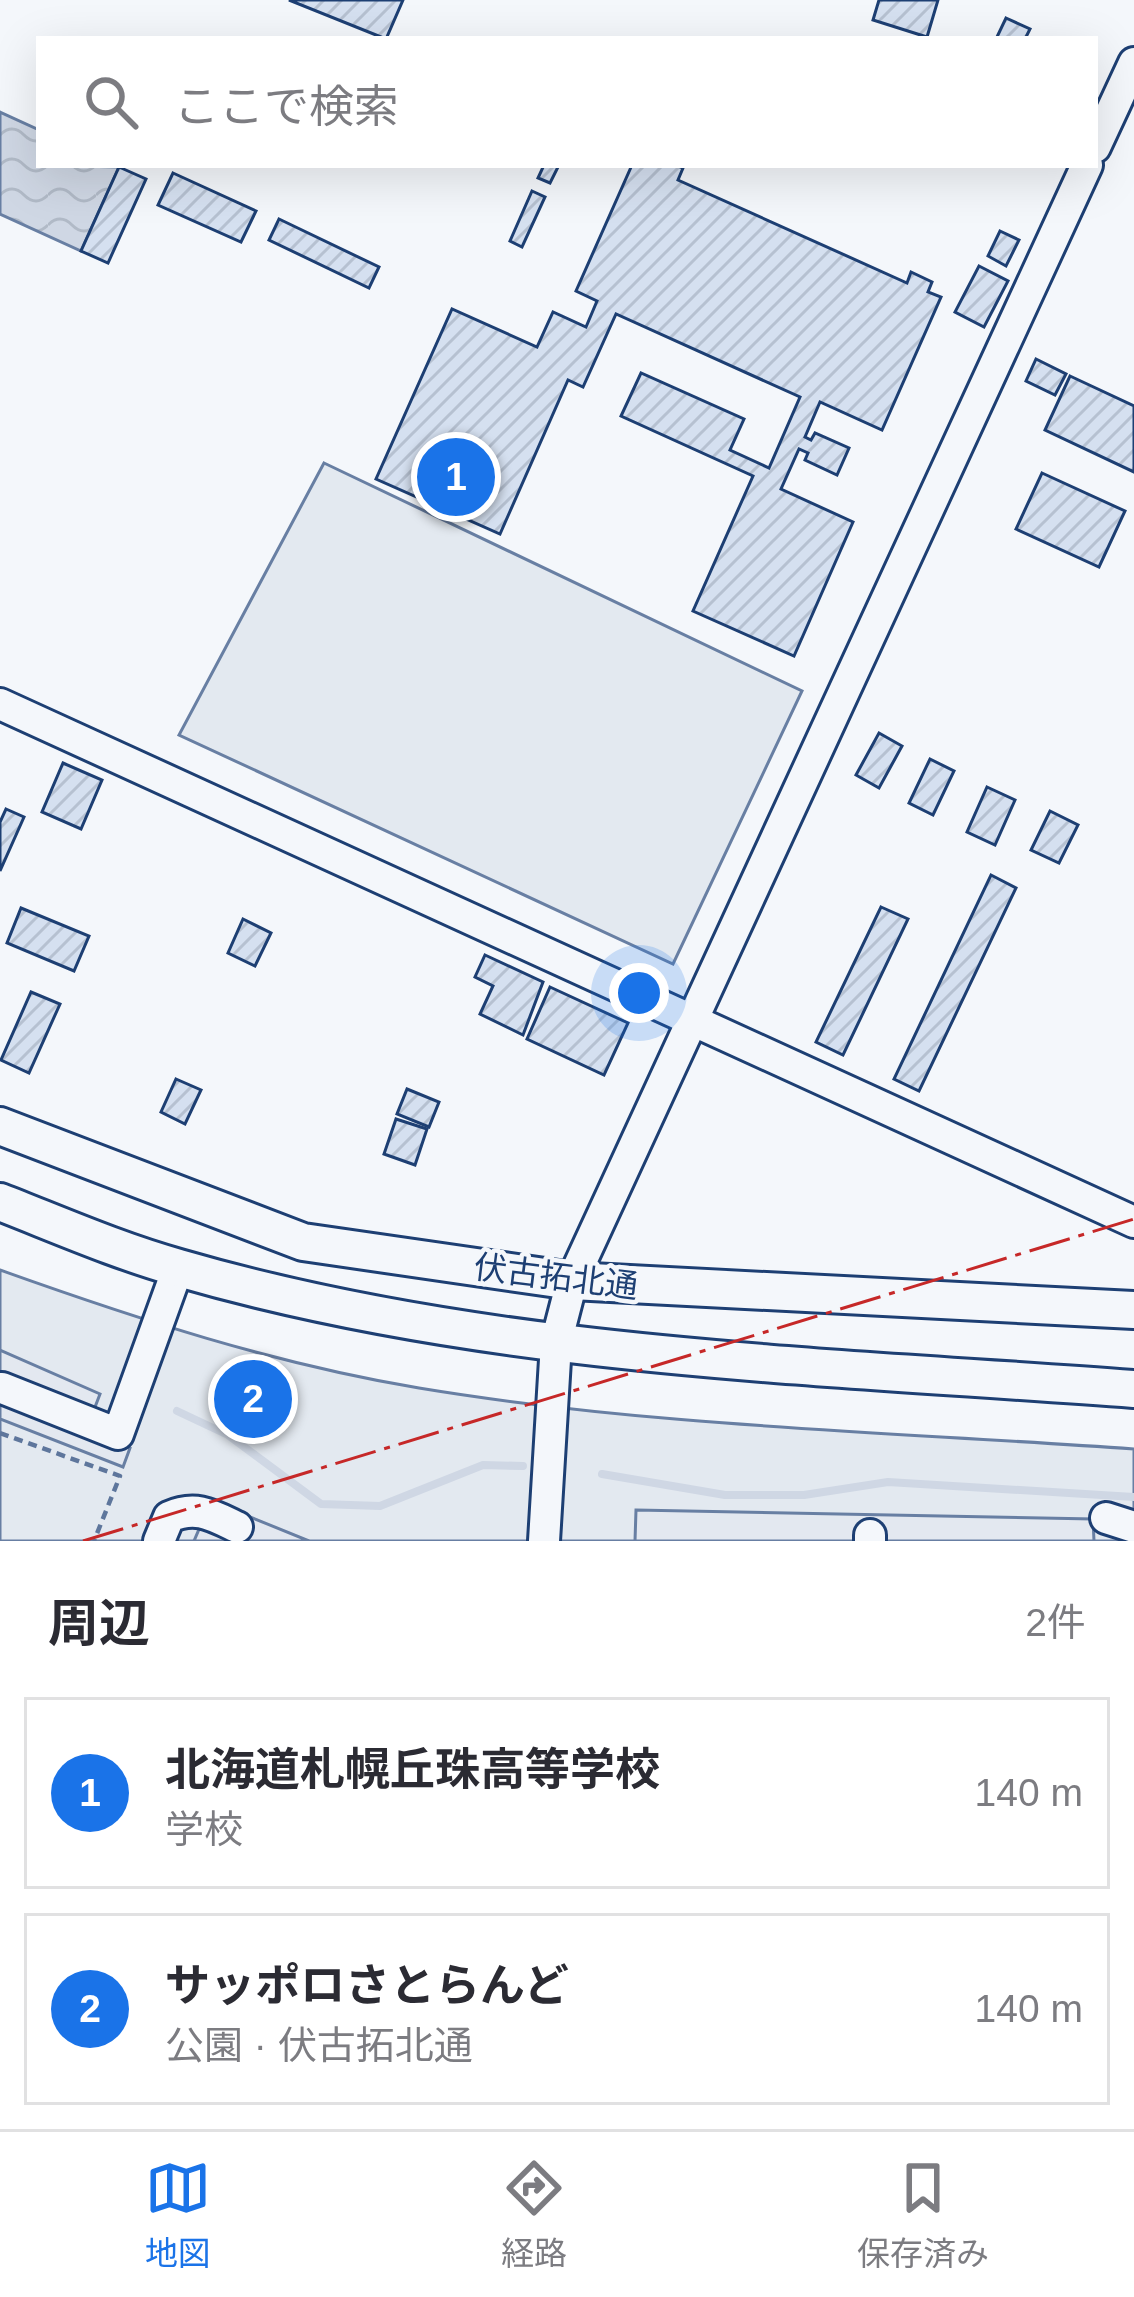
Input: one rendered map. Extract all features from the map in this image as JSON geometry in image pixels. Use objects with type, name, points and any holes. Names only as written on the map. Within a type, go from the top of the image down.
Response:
[{"type":"main road","name":"伏古拓北通","points":[[0,1126],[303,1242],[572,1281],[1134,1310]]},
{"type":"main road","name":"伏古拓北通","points":[[0,1202],[178,1268],[454,1330],[556,1343],[1134,1389]]},
{"type":"street","points":[[1098,141],[1134,63]]},
{"type":"street","points":[[544,1541],[556,1343],[572,1281],[1086,168]]},
{"type":"street","points":[[0,704],[1134,1222]]},
{"type":"street","points":[[2,1388],[118,1434],[178,1268]]},
{"type":"street","points":[[159,1541],[169,1517],[185,1510],[204,1511],[237,1527]]},
{"type":"path","points":[[0,1432],[120,1476],[94,1541]]},
{"type":"shaded area","points":[[324,463],[802,691],[673,964],[179,735]]},
{"type":"shaded area","points":[[0,1270],[207,1338],[419,1388],[686,1420],[1134,1449],[1134,1541],[0,1541]]},
{"type":"shaded area","points":[[0,1350],[100,1394],[87,1428],[130,1448],[123,1467],[0,1419]]},
{"type":"shaded area","points":[[211,1501],[309,1541],[194,1541]]},
{"type":"shaded area","points":[[636,1510],[1093,1519],[1094,1541],[635,1541]]},
{"type":"water","points":[[0,112],[36,129],[36,168],[119,168],[81,251],[0,214]]},
{"type":"building","points":[[289,0],[403,0],[387,36]]},
{"type":"building","points":[[879,0],[938,0],[927,36],[873,20]]},
{"type":"building","points":[[1006,18],[1030,29],[1026,36],[997,36]]},
{"type":"building","points":[[119,168],[146,179],[108,263],[81,251]]},
{"type":"building","points":[[543,168],[558,168],[550,183],[538,178]]},
{"type":"building","points":[[631,168],[683,168],[678,180],[907,283],[911,272],[932,282],[928,292],[941,297],[882,430],[820,402],[805,437],[811,440],[815,433],[849,448],[837,475],[805,460],[808,453],[799,449],[781,489],[853,522],[794,656],[693,611],[753,476],[621,416],[641,373],[744,419],[730,450],[769,468],[800,397],[616,314],[583,387],[568,380],[500,534],[376,479],[452,309],[537,347],[553,312],[586,327],[597,301],[576,291]]},
{"type":"building","points":[[173,173],[256,211],[241,242],[158,205]]},
{"type":"building","points":[[532,191],[545,197],[522,247],[510,241]]},
{"type":"building","points":[[279,219],[379,267],[369,288],[269,240]]},
{"type":"building","points":[[1000,231],[1019,240],[1006,266],[988,256]]},
{"type":"building","points":[[979,266],[1008,281],[984,327],[955,312]]},
{"type":"building","points":[[1036,359],[1066,374],[1055,395],[1026,381]]},
{"type":"building","points":[[1070,376],[1134,406],[1134,472],[1045,430]]},
{"type":"building","points":[[1042,473],[1125,511],[1099,567],[1016,529]]},
{"type":"building","points":[[879,733],[902,746],[879,788],[856,775]]},
{"type":"building","points":[[930,759],[954,771],[933,815],[909,803]]},
{"type":"building","points":[[63,763],[102,780],[81,829],[42,812]]},
{"type":"building","points":[[987,787],[1015,800],[995,845],[967,832]]},
{"type":"building","points":[[6,809],[24,817],[0,871],[0,822]]},
{"type":"building","points":[[1050,811],[1078,825],[1059,863],[1031,850]]},
{"type":"building","points":[[991,875],[1016,888],[919,1091],[894,1079]]},
{"type":"building","points":[[881,907],[908,919],[843,1055],[816,1042]]},
{"type":"building","points":[[21,908],[89,936],[74,971],[7,943]]},
{"type":"building","points":[[243,919],[271,933],[255,966],[228,953]]},
{"type":"building","points":[[485,955],[543,982],[523,1035],[480,1014],[493,986],[475,977]]},
{"type":"building","points":[[550,987],[628,1023],[604,1075],[527,1039]]},
{"type":"building","points":[[31,992],[60,1004],[29,1073],[1,1060]]},
{"type":"building","points":[[176,1079],[201,1090],[185,1124],[161,1112]]},
{"type":"building","points":[[407,1089],[439,1102],[429,1127],[397,1114]]},
{"type":"building","points":[[396,1119],[427,1129],[415,1165],[384,1154]]},
{"type":"waterway","points":[[177,1411],[228,1435],[321,1504],[380,1506],[483,1465],[523,1466]]},
{"type":"waterway","points":[[602,1474],[725,1495],[804,1495],[888,1482],[1134,1497]]},
{"type":"power","points":[[83,1541],[1134,1219]]},
{"type":"place","name":"北海道札幌丘珠高等学校","points":[[456,477]]},
{"type":"place","name":"サッポロさとらんど","points":[[253,1399]]}]
